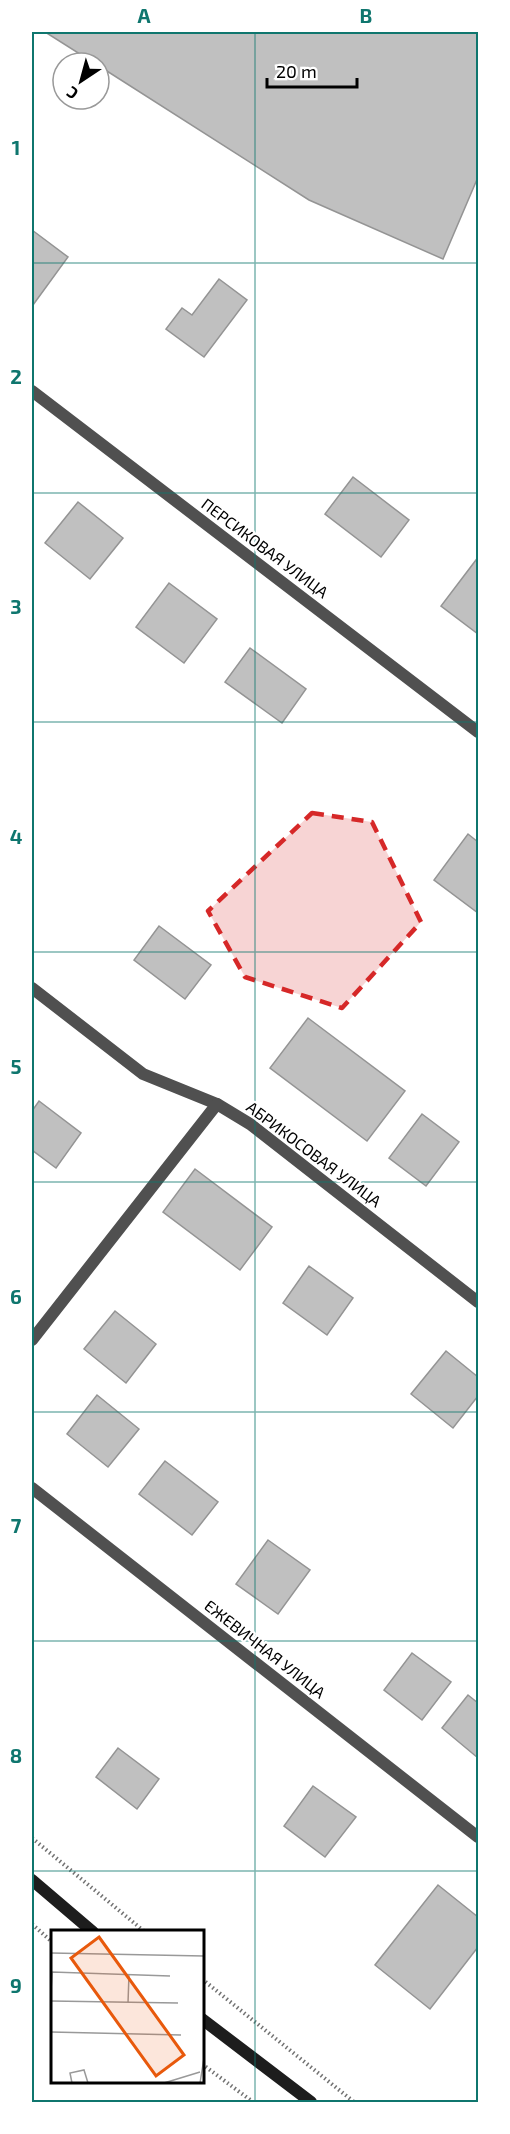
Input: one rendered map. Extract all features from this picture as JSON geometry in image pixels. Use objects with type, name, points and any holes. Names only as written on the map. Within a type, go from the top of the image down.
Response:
[{"type":"street","name":"ПЕРСИКОВАЯ УЛИЦА","points":[[32,391],[478,732]]},
{"type":"street","name":"АБРИКОСОВАЯ УЛИЦА","points":[[32,988],[143,1074],[217,1104],[250,1124],[478,1302]]},
{"type":"street","points":[[32,1340],[217,1104]]},
{"type":"street","name":"ЕЖЕВИЧНАЯ УЛИЦА","points":[[32,1488],[478,1837]]},
{"type":"street","points":[[32,1880],[91,1930]]},
{"type":"street","points":[[204,2021],[311,2103]]},
{"type":"path","points":[[32,1838],[142,1930]]},
{"type":"path","points":[[32,1924],[51,1941]]},
{"type":"path","points":[[204,1981],[354,2103]]},
{"type":"path","points":[[204,2066],[253,2103]]},
{"type":"highlighted area","points":[[312,813],[372,822],[421,922],[342,1008],[245,977],[208,911]]},
{"type":"building","points":[[45,32],[478,32],[478,177],[443,259],[309,200],[111,74],[111,51],[75,51]]},
{"type":"building","points":[[32,230],[68,257],[33,305],[32,303]]},
{"type":"building","points":[[219,279],[247,300],[204,357],[166,329],[182,308],[192,315]]},
{"type":"building","points":[[353,477],[409,520],[381,557],[325,514]]},
{"type":"building","points":[[78,502],[123,538],[90,579],[45,543]]},
{"type":"building","points":[[476,560],[478,562],[478,634],[441,606]]},
{"type":"building","points":[[169,583],[217,619],[184,663],[136,627]]},
{"type":"building","points":[[250,648],[306,689],[282,723],[225,682]]},
{"type":"building","points":[[468,834],[478,842],[478,913],[434,880]]},
{"type":"building","points":[[159,926],[211,965],[185,999],[134,960]]},
{"type":"building","points":[[308,1018],[405,1091],[367,1141],[270,1068]]},
{"type":"building","points":[[39,1101],[81,1133],[56,1168],[32,1150],[32,1111]]},
{"type":"building","points":[[422,1114],[459,1142],[426,1186],[389,1158]]},
{"type":"building","points":[[195,1169],[272,1227],[240,1270],[163,1212]]},
{"type":"building","points":[[309,1266],[353,1298],[327,1335],[283,1303]]},
{"type":"building","points":[[115,1311],[156,1344],[126,1383],[84,1349]]},
{"type":"building","points":[[446,1351],[478,1377],[478,1396],[453,1428],[411,1394]]},
{"type":"building","points":[[97,1395],[139,1429],[108,1467],[67,1434]]},
{"type":"building","points":[[165,1461],[218,1502],[192,1535],[139,1494]]},
{"type":"building","points":[[268,1540],[310,1570],[278,1614],[236,1584]]},
{"type":"building","points":[[412,1653],[451,1682],[422,1720],[384,1690]]},
{"type":"building","points":[[468,1695],[478,1703],[478,1758],[442,1728]]},
{"type":"building","points":[[118,1748],[159,1779],[137,1809],[96,1777]]},
{"type":"building","points":[[313,1786],[356,1817],[325,1857],[284,1826]]},
{"type":"building","points":[[438,1885],[478,1917],[478,1947],[430,2009],[375,1965]]}]
